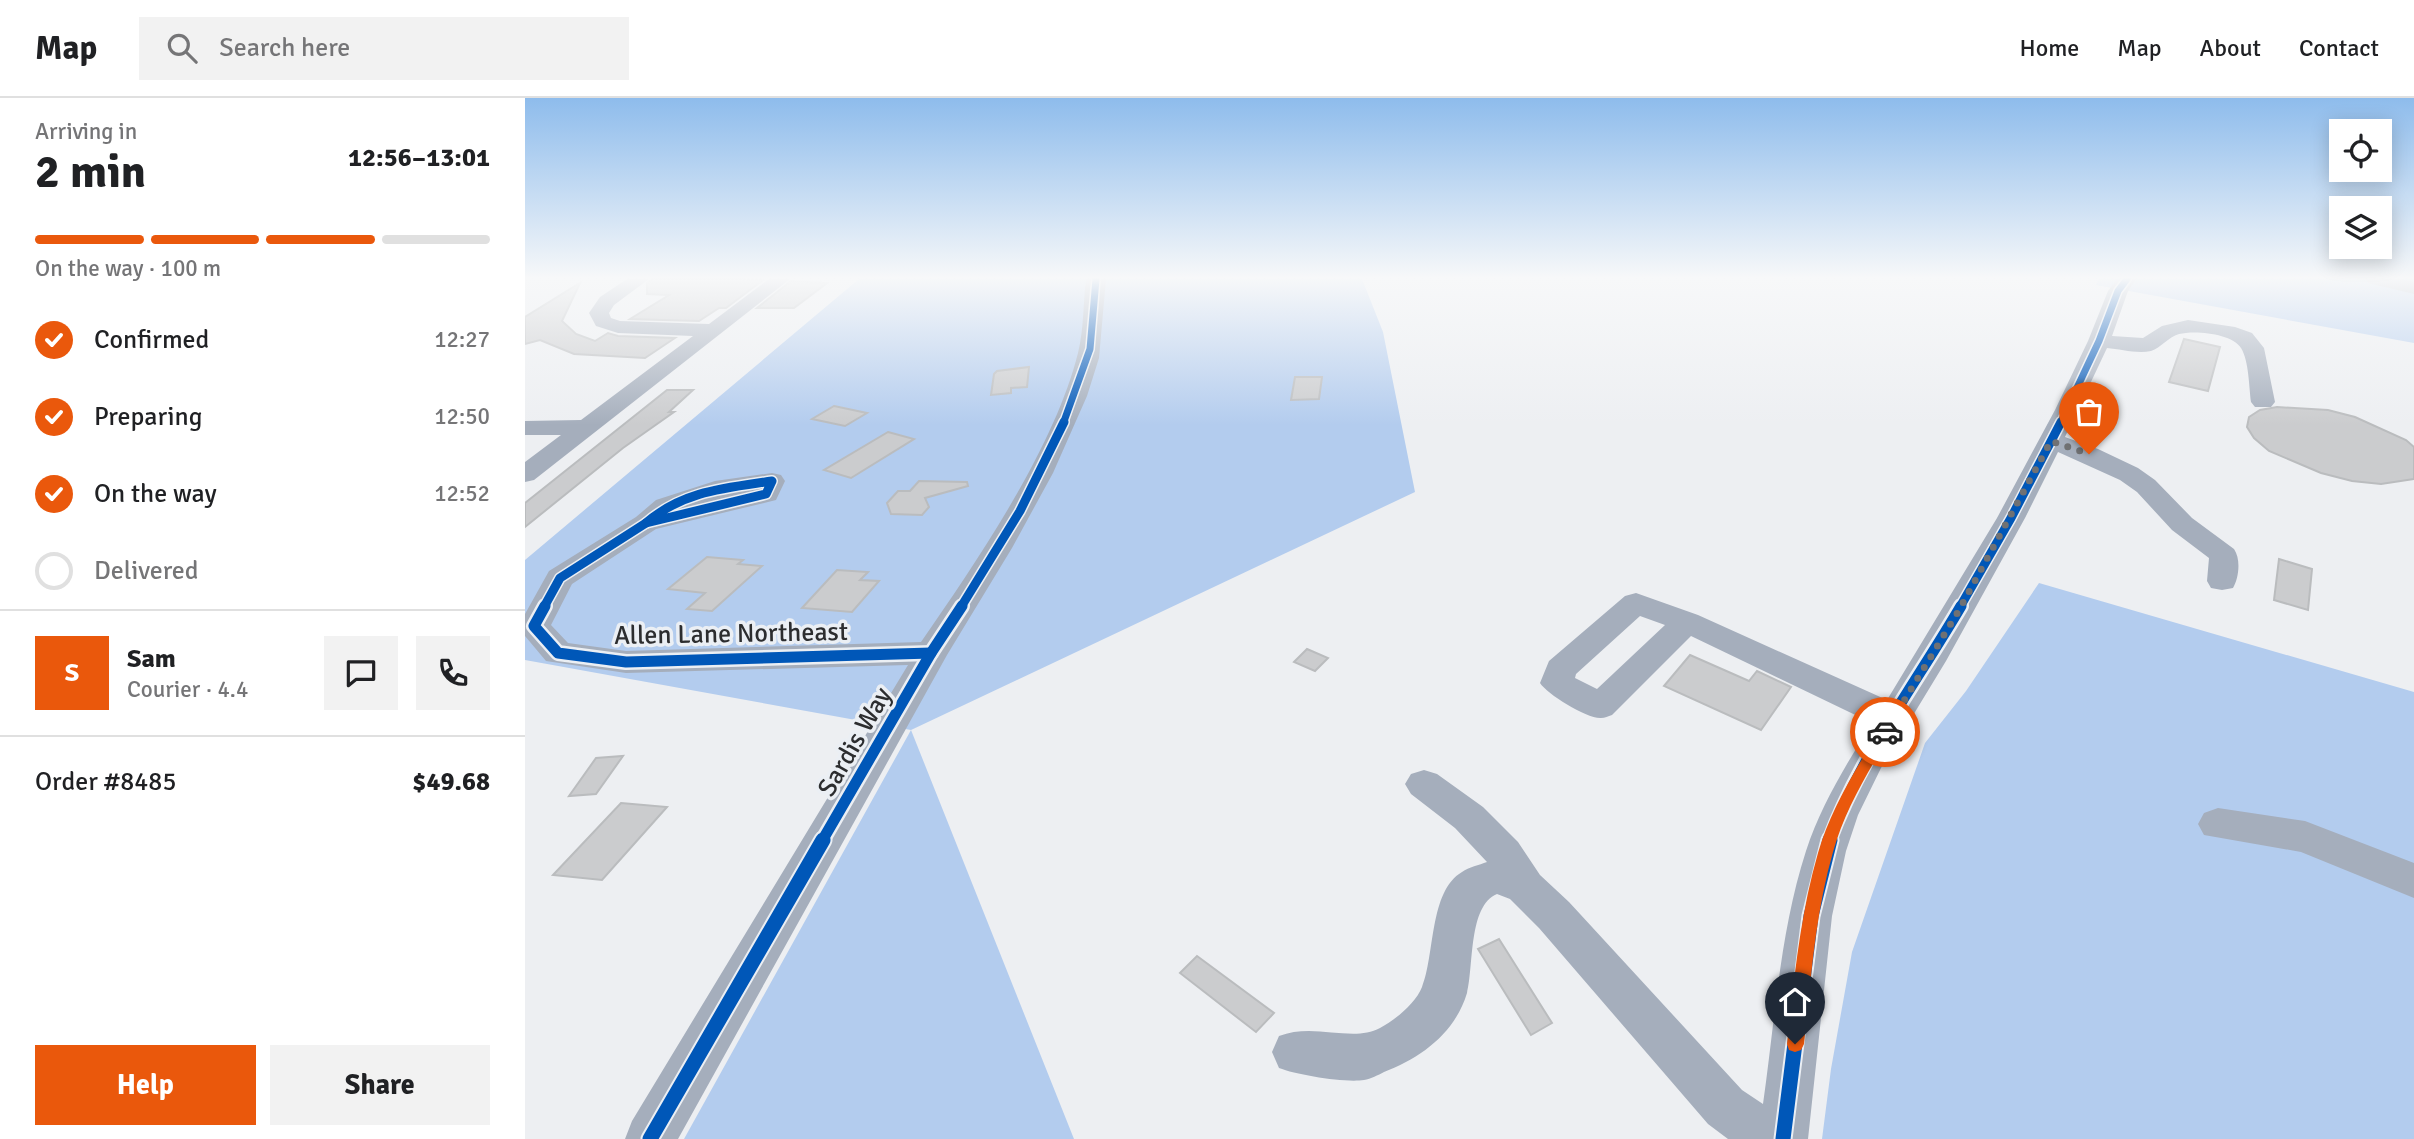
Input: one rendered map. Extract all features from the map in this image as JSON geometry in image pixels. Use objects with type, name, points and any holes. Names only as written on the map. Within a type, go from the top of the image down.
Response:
[{"type":"street","points":[[637,328],[715,330]]},
{"type":"street","points":[[525,474],[718,328]]},
{"type":"street","name":"Sardis Way","points":[[650,1139],[895,718],[930,653],[973,589],[1055,444],[1088,356],[1091,328]]},
{"type":"street","points":[[1424,784],[1491,835],[1510,860],[1525,887],[1554,915],[1725,1107],[1755,1128],[1780,1139],[1807,939],[1826,852],[1855,782],[1965,600],[2051,441],[2104,328]]},
{"type":"street","points":[[2099,341],[2147,345],[2169,330],[2180,328]]},
{"type":"street","points":[[2201,328],[2228,331],[2244,338],[2253,348],[2263,402]]},
{"type":"street","points":[[525,428],[586,427]]},
{"type":"street","points":[[2051,441],[2112,464],[2146,486],[2182,524],[2224,555],[2222,580]]},
{"type":"street","name":"Allen Lane Northeast","points":[[646,523],[560,578],[534,626],[558,653],[627,662],[930,653]]},
{"type":"street","points":[[1687,622],[1894,718]]},
{"type":"street","points":[[2218,824],[2305,837],[2414,881]]},
{"type":"street","points":[[1296,1052],[1364,1057],[1396,1045],[1430,1017],[1444,993],[1459,906],[1474,885],[1496,876],[1525,887]]},
{"type":"shaded area","points":[[801,328],[1381,328],[1415,492],[911,730],[525,660],[525,560]]},
{"type":"shaded area","points":[[2329,328],[2414,328],[2414,343]]},
{"type":"shaded area","points":[[2039,583],[2414,692],[2414,1139],[1822,1139],[1831,1069],[1852,952],[1925,743],[1966,691]]},
{"type":"shaded area","points":[[911,730],[1074,1139],[684,1139]]},
{"type":"building","points":[[525,328],[569,328],[576,334],[595,341],[608,333],[618,336],[675,338],[645,358],[574,354],[540,340],[525,344]]},
{"type":"building","points":[[2184,339],[2220,347],[2208,391],[2169,382]]},
{"type":"building","points":[[1029,367],[1027,387],[1011,388],[1011,393],[991,395],[994,374],[997,371]]},
{"type":"building","points":[[1295,377],[1322,377],[1319,399],[1291,400]]},
{"type":"building","points":[[667,390],[693,390],[669,412],[674,412],[623,448],[525,527],[525,503]]},
{"type":"building","points":[[834,406],[867,413],[845,426],[812,419]]},
{"type":"building","points":[[2277,407],[2328,410],[2355,417],[2406,440],[2414,447],[2414,479],[2381,484],[2352,481],[2321,473],[2269,451],[2254,438],[2247,427],[2249,417],[2260,410]]},
{"type":"building","points":[[888,432],[914,439],[851,478],[824,470]]},
{"type":"building","points":[[919,481],[967,482],[968,486],[925,498],[929,507],[922,515],[891,514],[887,503],[898,491],[910,491]]},
{"type":"building","points":[[707,557],[743,560],[738,564],[762,566],[712,611],[687,609],[705,593],[668,589]]},
{"type":"building","points":[[2279,559],[2312,569],[2308,610],[2274,600]]},
{"type":"building","points":[[837,570],[868,572],[860,580],[879,581],[852,612],[802,608]]},
{"type":"building","points":[[1307,649],[1328,658],[1315,671],[1294,662]]},
{"type":"building","points":[[1690,655],[1749,681],[1757,671],[1791,687],[1761,730],[1664,686]]},
{"type":"building","points":[[623,756],[596,794],[569,796],[596,758]]},
{"type":"building","points":[[621,803],[667,807],[602,880],[553,875]]},
{"type":"building","points":[[1499,939],[1552,1023],[1531,1035],[1478,949]]},
{"type":"building","points":[[1197,956],[1274,1013],[1256,1032],[1180,973]]},
{"type":"cycle path","points":[[650,1139],[931,653],[1020,511],[1075,396],[1088,358],[1093,328]]},
{"type":"cycle path","points":[[1783,1139],[1811,916],[1826,851],[1839,815],[1865,764],[1929,661],[2011,518],[2067,410],[2104,328]]},
{"type":"cycle path","points":[[646,523],[666,506],[715,489],[772,481],[766,494],[646,523],[560,578],[534,626],[558,653],[626,662],[931,653]]},
{"type":"way so far","points":[[1885,732],[1958,612],[2051,441],[2089,454]]},
{"type":"route","points":[[1795,1044],[1807,939],[1826,852],[1839,815],[1855,782],[1885,732]]}]
